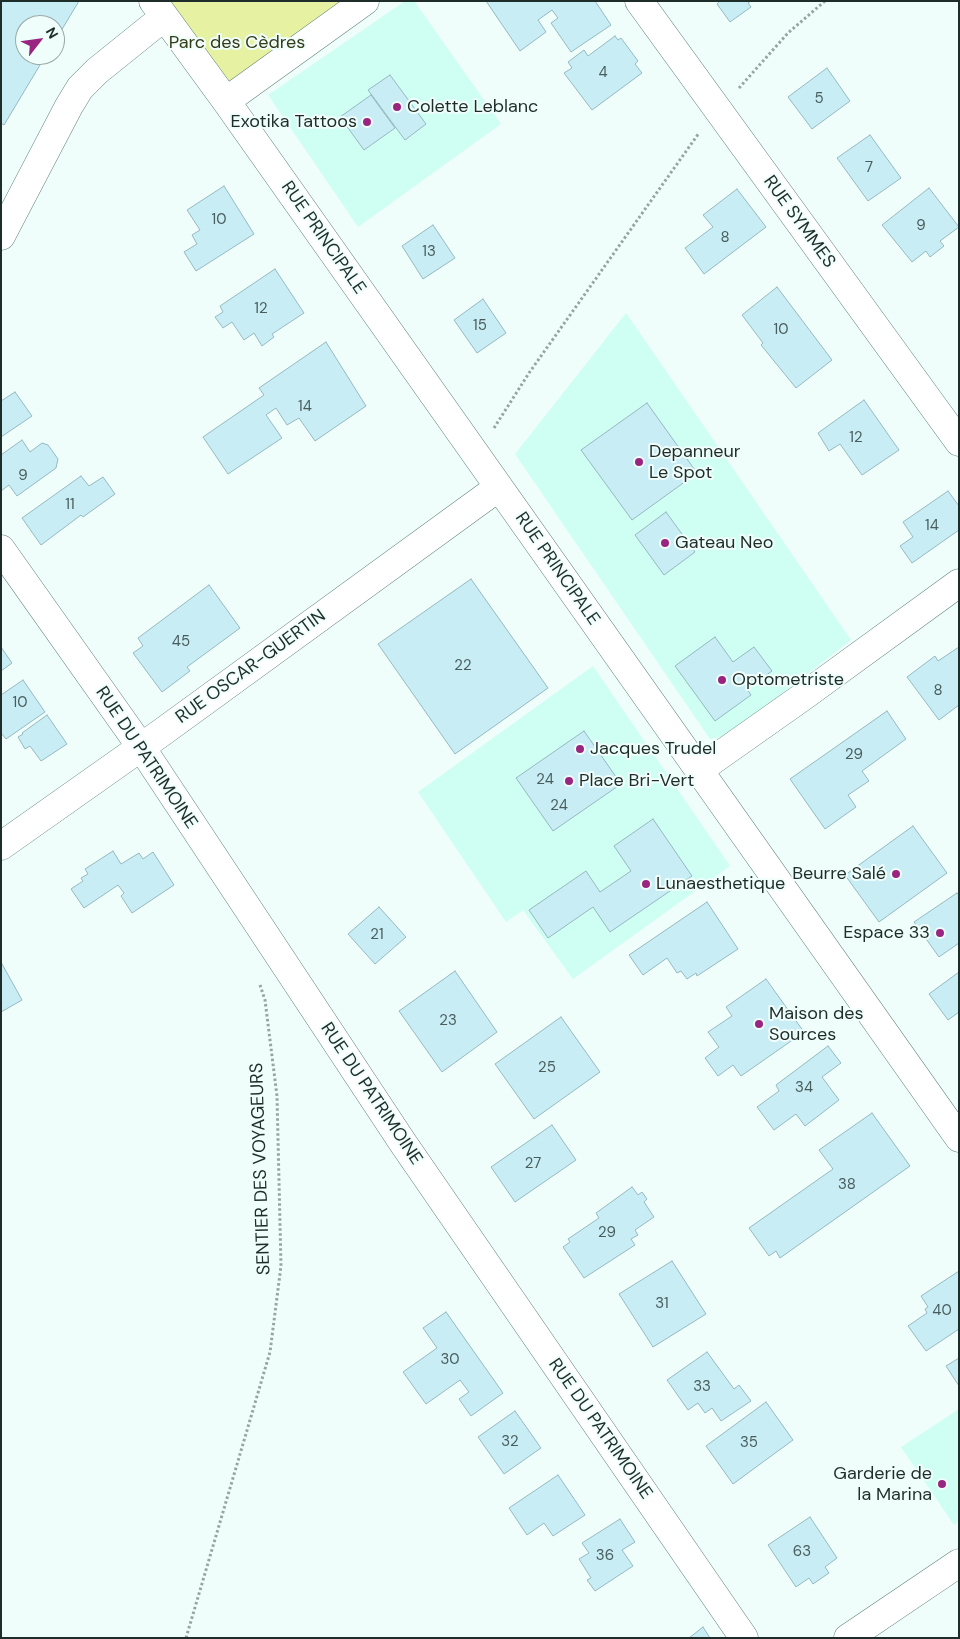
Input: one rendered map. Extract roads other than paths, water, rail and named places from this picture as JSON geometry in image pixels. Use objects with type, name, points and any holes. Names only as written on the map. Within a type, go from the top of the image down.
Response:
[{"type":"street","points":[[226,101],[365,1]]},
{"type":"street","name":"RUE SYMMES","points":[[639,1],[959,442]]},
{"type":"street","points":[[1,236],[68,106],[80,88],[158,9]]},
{"type":"street","name":"RUE PRINCIPALE","points":[[158,9],[226,101],[959,1138]]},
{"type":"street","name":"RUE OSCAR-GUERTIN","points":[[1,846],[141,747],[499,487]]},
{"type":"street","name":"RUE DU PATRIMOINE","points":[[1,549],[141,747],[398,1135],[744,1638]]},
{"type":"street","points":[[699,770],[959,583]]},
{"type":"street","points":[[848,1638],[959,1563]]},
{"type":"place","name":"Colette Leblanc","points":[[397,107]]},
{"type":"place","name":"Exotika Tattoos","points":[[367,122]]},
{"type":"place","name":"Depanneur Le Spot","points":[[639,462]]},
{"type":"place","name":"Gateau Neo","points":[[665,543]]},
{"type":"place","name":"Optometriste","points":[[722,680]]},
{"type":"place","name":"Jacques Trudel","points":[[580,749]]},
{"type":"place","name":"Place Bri-Vert","points":[[569,781]]},
{"type":"place","name":"Beurre Salé","points":[[896,874]]},
{"type":"place","name":"Lunaesthetique","points":[[646,884]]},
{"type":"place","name":"Espace 33","points":[[940,933]]},
{"type":"place","name":"Maison des Sources","points":[[759,1024]]},
{"type":"place","name":"Garderie de la Marina","points":[[942,1484]]},
{"type":"park label","name":"Parc des Cèdres","points":[[237,43]]}]
